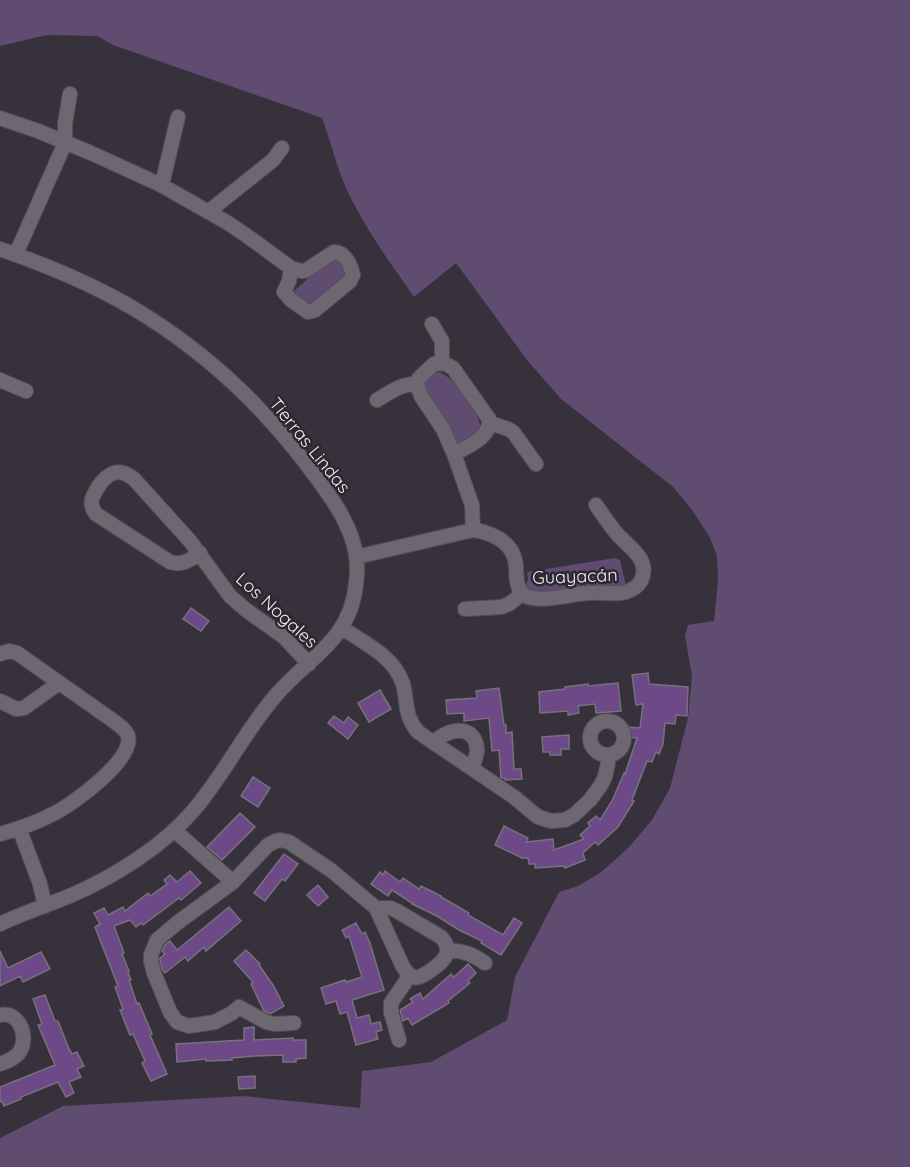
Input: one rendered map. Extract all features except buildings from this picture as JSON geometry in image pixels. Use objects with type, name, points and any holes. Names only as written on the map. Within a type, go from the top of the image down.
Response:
[{"type":"street","points":[[16,255],[65,142],[65,123],[70,94]]},
{"type":"street","points":[[161,185],[178,117]]},
{"type":"street","points":[[0,118],[65,142],[161,185],[250,238],[291,268],[301,272],[306,271],[337,252],[344,256],[353,275],[350,281],[315,310],[308,312],[284,292],[290,278],[291,268]]},
{"type":"street","points":[[208,212],[273,160],[282,148]]},
{"type":"street","name":"Tierras Lindas","points":[[0,249],[81,280],[128,305],[166,329],[218,369],[270,421],[311,469],[341,514],[356,556],[357,572],[355,592],[342,628],[331,643],[268,704],[217,780],[193,811],[174,830],[145,853],[84,890],[0,924]]},
{"type":"street","points":[[432,324],[441,341],[442,363]]},
{"type":"street","points":[[356,556],[474,530],[472,505],[454,454],[443,429],[421,396],[417,384],[419,378],[434,364],[447,363],[453,368],[488,415],[490,423],[484,435],[454,454]]},
{"type":"street","points":[[0,380],[26,391]]},
{"type":"street","points":[[376,400],[403,385],[417,384]]},
{"type":"street","points":[[490,423],[513,432],[536,464]]},
{"type":"street","name":"Los Nogales","points":[[200,553],[180,564],[170,562],[96,514],[91,500],[103,480],[114,473],[125,473],[130,476],[200,553],[230,596],[284,637],[309,664]]},
{"type":"street","name":"Guayacán","points":[[474,530],[493,535],[510,550],[515,561],[517,586],[522,594],[529,598],[540,599],[581,593],[632,590],[639,583],[643,573],[641,559],[614,530],[596,505]]},
{"type":"street","name":"Guayacán","points":[[465,609],[501,607],[522,594]]},
{"type":"street","points":[[342,628],[392,663],[403,684],[411,723],[418,732],[514,797],[538,817],[556,821],[565,820],[574,815],[590,800],[601,785],[608,763],[608,755]]},
{"type":"street","points":[[0,654],[9,651],[17,653],[124,729],[128,736],[126,750],[118,761],[81,797],[53,814],[0,834]]},
{"type":"street","points":[[0,702],[16,709],[24,708],[59,683]]},
{"type":"street","points":[[434,743],[442,735],[453,731],[464,731],[470,734],[477,748],[472,768]]},
{"type":"street","points":[[20,828],[40,884],[45,906]]},
{"type":"street","points":[[174,830],[233,882]]},
{"type":"street","points":[[294,1023],[266,1022],[239,1007],[215,1022],[185,1025],[177,1022],[170,1012],[152,968],[151,955],[154,945],[177,923],[233,882],[268,844],[285,841],[341,877],[376,908],[403,967],[410,975],[416,978],[424,975],[443,961],[447,951],[441,937],[390,908],[376,908]]},
{"type":"street","points":[[447,951],[464,951],[485,963]]},
{"type":"street","points":[[399,1040],[391,1012],[391,1003],[410,975]]},
{"type":"street","points":[[0,1015],[8,1014],[15,1018],[21,1028],[23,1041],[22,1048],[17,1055],[0,1064]]},
{"type":"shaded area","points":[[0,0],[910,0],[910,1167],[0,1167],[0,1138],[63,1106],[243,1096],[360,1108],[362,1071],[431,1062],[507,1020],[515,977],[559,892],[578,886],[600,873],[628,848],[652,820],[670,788],[688,718],[692,676],[685,636],[688,625],[714,621],[718,580],[717,556],[709,536],[673,487],[561,399],[527,360],[456,263],[414,297],[376,241],[350,197],[322,118],[113,45],[97,36],[47,35],[0,46]]},
{"type":"shaded area","points":[[332,257],[342,263],[348,275],[311,308],[301,303],[294,291]]},
{"type":"shaded area","points":[[440,372],[454,381],[474,405],[482,431],[461,445],[457,444],[435,403],[422,385],[431,373]]},
{"type":"shaded area","points":[[615,558],[620,560],[626,586],[534,593],[525,588],[528,579],[527,572]]}]
